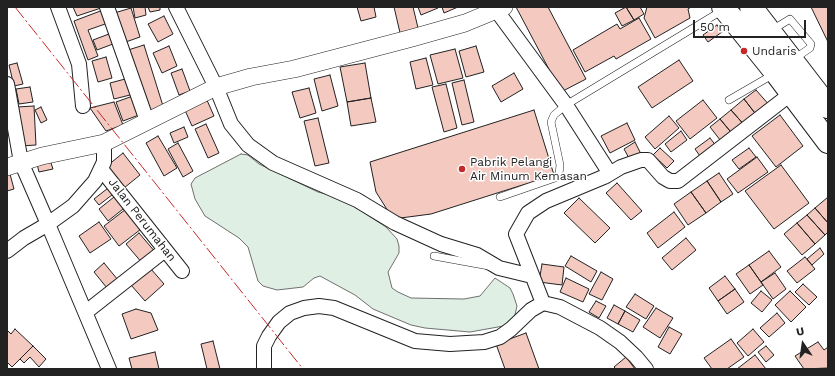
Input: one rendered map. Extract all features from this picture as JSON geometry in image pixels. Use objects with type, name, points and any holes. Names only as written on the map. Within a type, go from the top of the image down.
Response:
[{"type":"highway","points":[[751,7],[770,31],[785,66],[792,94],[828,142]]},
{"type":"highway","points":[[724,8],[828,107]]},
{"type":"street","points":[[58,7],[79,64],[84,106]]},
{"type":"street","points":[[107,7],[147,121]]},
{"type":"street","points":[[176,7],[216,87],[230,124],[248,145],[273,162],[357,200],[395,223],[441,244],[477,255],[499,268],[532,276]]},
{"type":"street","points":[[14,164],[104,143],[216,87],[251,77],[294,69],[405,40],[465,23],[498,8],[566,105],[606,169],[606,176]]},
{"type":"street","points":[[7,84],[14,164],[48,224],[109,369]]},
{"type":"street","points":[[543,303],[516,234],[522,221],[528,213],[546,201],[606,176],[621,167],[645,160],[652,163],[663,177],[670,181],[678,181],[792,94]]},
{"type":"street","points":[[7,251],[73,206],[86,191],[101,169],[104,162],[104,143]]},
{"type":"street","name":"Jalan Perumahan","points":[[101,169],[182,271]]},
{"type":"street","points":[[86,312],[165,250]]},
{"type":"street","points":[[264,369],[264,346],[269,336],[279,322],[290,313],[304,308],[319,306],[334,308],[415,341],[450,344],[484,342],[500,336],[543,303],[560,307],[600,328],[620,342],[646,369]]},
{"type":"lane","points":[[500,197],[548,180],[559,174],[560,165],[551,122],[554,115],[566,105],[724,8]]},
{"type":"lane","points":[[729,100],[785,66]]},
{"type":"lane","points":[[434,256],[499,268]]},
{"type":"green space","points":[[241,154],[248,155],[259,164],[318,192],[341,198],[386,227],[397,239],[399,246],[399,253],[388,272],[392,288],[398,292],[411,298],[464,299],[480,296],[495,278],[510,288],[513,294],[517,306],[514,319],[509,325],[470,332],[425,328],[411,325],[373,309],[355,295],[320,276],[314,278],[303,287],[277,290],[263,286],[258,281],[248,247],[239,238],[205,216],[195,199],[191,184],[195,178]]},
{"type":"building","points":[[73,7],[101,7],[101,8],[77,16]]},
{"type":"building","points":[[133,7],[145,7],[146,15],[135,18]]},
{"type":"building","points":[[148,7],[160,7],[160,10],[150,12]]},
{"type":"building","points":[[357,7],[374,7],[376,17],[361,21]]},
{"type":"building","points":[[394,7],[413,7],[419,32],[401,37]]},
{"type":"building","points":[[418,7],[438,7],[438,8],[421,15]]},
{"type":"building","points":[[442,7],[458,7],[444,13]]},
{"type":"building","points":[[516,7],[548,7],[586,79],[561,92]]},
{"type":"building","points":[[626,7],[640,7],[644,14],[634,20]]},
{"type":"building","points":[[626,7],[634,20],[622,26],[615,13]]},
{"type":"building","points":[[647,7],[691,7],[688,9],[690,18],[655,38],[644,18]]},
{"type":"building","points":[[811,7],[828,7],[828,42]]},
{"type":"building","points":[[131,8],[140,37],[120,44],[111,14]]},
{"type":"building","points":[[103,10],[108,23],[88,30],[98,56],[88,60],[74,21]]},
{"type":"building","points":[[164,16],[173,34],[158,42],[148,24]]},
{"type":"building","points":[[639,18],[651,39],[616,59],[614,56],[585,72],[573,50],[617,24],[620,29]]},
{"type":"building","points":[[717,25],[722,32],[708,42],[703,35]]},
{"type":"building","points":[[109,34],[113,44],[97,50],[93,40]]},
{"type":"building","points":[[144,45],[163,106],[145,112],[125,51]]},
{"type":"building","points":[[169,46],[177,66],[162,73],[153,53]]},
{"type":"building","points":[[476,46],[484,72],[466,77],[459,51]]},
{"type":"building","points":[[455,49],[463,78],[438,84],[430,55]]},
{"type":"building","points":[[106,57],[112,78],[98,82],[92,61]]},
{"type":"building","points":[[426,58],[433,85],[416,89],[410,62]]},
{"type":"building","points":[[679,60],[693,81],[652,108],[638,87]]},
{"type":"building","points":[[17,63],[23,84],[14,86],[9,65]]},
{"type":"building","points":[[365,63],[371,98],[347,102],[340,67]]},
{"type":"building","points":[[182,69],[190,91],[179,95],[171,73]]},
{"type":"building","points":[[514,73],[523,89],[501,102],[492,86]]},
{"type":"building","points":[[330,75],[338,106],[322,111],[314,79]]},
{"type":"building","points":[[129,78],[134,94],[114,99],[110,83]]},
{"type":"building","points":[[464,80],[474,122],[462,125],[452,83]]},
{"type":"building","points":[[446,84],[457,128],[444,132],[432,87]]},
{"type":"building","points":[[30,87],[33,102],[19,104],[16,89]]},
{"type":"building","points":[[309,88],[316,113],[300,118],[292,92]]},
{"type":"building","points":[[756,90],[771,107],[758,117],[744,99]]},
{"type":"building","points":[[133,96],[139,115],[123,121],[116,102]]},
{"type":"building","points":[[206,98],[214,116],[192,126],[184,108]]},
{"type":"building","points":[[371,98],[376,122],[351,126],[347,102]]},
{"type":"building","points":[[744,99],[758,117],[746,127],[731,110]]},
{"type":"building","points":[[703,100],[717,118],[690,139],[676,121]]},
{"type":"building","points":[[114,102],[123,125],[106,131],[90,108]]},
{"type":"building","points":[[34,106],[36,145],[20,146],[17,107]]},
{"type":"building","points":[[41,107],[47,120],[41,123],[35,110]]},
{"type":"building","name":"Pabrik Pelangi Air Minum Kemasan","points":[[534,110],[554,175],[431,214],[393,219],[376,192],[370,162]]},
{"type":"building","points":[[731,110],[746,127],[735,137],[720,119]]},
{"type":"building","points":[[780,115],[803,146],[776,167],[752,136]]},
{"type":"building","points":[[669,116],[679,128],[655,149],[645,137]]},
{"type":"building","points":[[318,118],[329,163],[315,166],[304,121]]},
{"type":"building","points":[[720,119],[735,137],[724,145],[710,127]]},
{"type":"building","points":[[627,123],[635,140],[610,153],[601,136]]},
{"type":"building","points":[[206,124],[219,153],[208,158],[195,129]]},
{"type":"building","points":[[184,127],[188,137],[174,143],[170,133]]},
{"type":"building","points":[[681,131],[687,140],[671,152],[665,144]]},
{"type":"building","points":[[158,136],[177,168],[164,176],[146,143]]},
{"type":"building","points":[[710,138],[717,147],[702,159],[695,149]]},
{"type":"building","points":[[635,142],[642,156],[631,162],[624,149]]},
{"type":"building","points":[[178,143],[193,171],[183,177],[168,149]]},
{"type":"building","points":[[660,148],[674,161],[667,168],[653,155]]},
{"type":"building","points":[[749,148],[756,157],[739,169],[732,160]]},
{"type":"building","points":[[123,153],[140,175],[124,188],[107,166]]},
{"type":"building","points":[[757,157],[768,172],[738,193],[727,179]]},
{"type":"building","points":[[50,160],[53,169],[39,172],[37,164]]},
{"type":"building","points":[[781,165],[809,203],[774,229],[745,191]]},
{"type":"building","points":[[719,173],[733,194],[721,202],[707,181]]},
{"type":"building","points":[[10,174],[14,189],[7,191],[7,175]]},
{"type":"building","points":[[707,181],[721,202],[706,213],[691,192]]},
{"type":"building","points":[[617,183],[642,211],[631,220],[606,193]]},
{"type":"building","points":[[112,185],[117,191],[99,205],[94,199]]},
{"type":"building","points":[[691,192],[706,213],[688,225],[674,204]]},
{"type":"building","points":[[119,193],[128,205],[108,221],[99,209]]},
{"type":"building","points":[[828,197],[828,223],[815,208]]},
{"type":"building","points":[[579,198],[610,228],[595,243],[564,213]]},
{"type":"building","points":[[130,206],[145,226],[119,246],[104,226]]},
{"type":"building","points":[[815,208],[828,223],[828,232],[825,235],[807,215]]},
{"type":"building","points":[[674,212],[685,227],[658,248],[647,233]]},
{"type":"building","points":[[807,215],[825,235],[815,244],[797,223]]},
{"type":"building","points":[[99,222],[111,239],[90,253],[79,236]]},
{"type":"building","points":[[797,223],[815,244],[802,255],[784,234]]},
{"type":"building","points":[[139,233],[156,253],[143,264],[126,244]]},
{"type":"building","points":[[686,238],[696,250],[672,270],[662,258]]},
{"type":"building","points":[[820,248],[824,254],[812,265],[807,259]]},
{"type":"building","points":[[769,251],[781,267],[761,282],[749,265]]},
{"type":"building","points":[[571,256],[597,271],[591,282],[565,266]]},
{"type":"building","points":[[805,257],[815,269],[797,283],[787,271]]},
{"type":"building","points":[[104,263],[118,280],[107,288],[94,272]]},
{"type":"building","points":[[542,264],[564,267],[562,285],[539,282]]},
{"type":"building","points":[[749,265],[763,285],[750,294],[736,274]]},
{"type":"building","points":[[151,269],[164,284],[145,301],[131,285]]},
{"type":"building","points":[[601,272],[613,279],[602,300],[589,294]]},
{"type":"building","points":[[775,273],[786,289],[773,299],[761,282]]},
{"type":"building","points":[[725,276],[735,289],[718,301],[709,288]]},
{"type":"building","points":[[566,278],[589,289],[583,302],[560,292]]},
{"type":"building","points":[[803,284],[817,297],[809,305],[795,292]]},
{"type":"building","points":[[735,289],[744,302],[727,314],[718,301]]},
{"type":"building","points":[[761,291],[772,300],[762,312],[751,303]]},
{"type":"building","points":[[790,291],[806,307],[791,322],[775,305]]},
{"type":"building","points":[[635,294],[654,306],[646,319],[626,307]]},
{"type":"building","points":[[596,301],[606,306],[599,318],[589,312]]},
{"type":"building","points":[[614,305],[625,311],[618,324],[607,318]]},
{"type":"building","points":[[656,308],[673,318],[660,338],[643,327]]},
{"type":"building","points":[[136,309],[151,313],[158,330],[131,339],[122,314]]},
{"type":"building","points":[[625,311],[640,320],[633,332],[618,324]]},
{"type":"building","points":[[777,313],[785,323],[769,337],[760,328]]},
{"type":"building","points":[[669,327],[682,334],[670,354],[658,347]]},
{"type":"building","points":[[15,329],[33,346],[12,367],[7,362],[7,330],[11,334]]},
{"type":"building","points":[[753,329],[764,342],[748,356],[737,343]]},
{"type":"building","points":[[526,333],[539,369],[505,369],[496,344]]},
{"type":"building","points":[[731,339],[744,357],[727,369],[712,369],[704,358]]},
{"type":"building","points":[[213,341],[220,369],[207,369],[201,344]]},
{"type":"building","points":[[818,342],[824,350],[828,347],[828,368],[804,369],[795,356]]},
{"type":"building","points":[[33,346],[46,359],[39,367],[30,357],[24,363],[20,359]]},
{"type":"building","points":[[766,346],[774,355],[766,362],[758,352]]},
{"type":"building","points":[[155,352],[159,369],[132,369],[129,358]]},
{"type":"building","points":[[755,355],[766,369],[737,369]]},
{"type":"building","points":[[626,357],[635,369],[616,369],[614,367]]},
{"type":"power","points":[[15,7],[303,369]]},
{"type":"place","name":"Undaris","points":[[744,51]]},
{"type":"place","name":"Pabrik Pelangi Air Minum Kemasan","points":[[462,169]]}]
